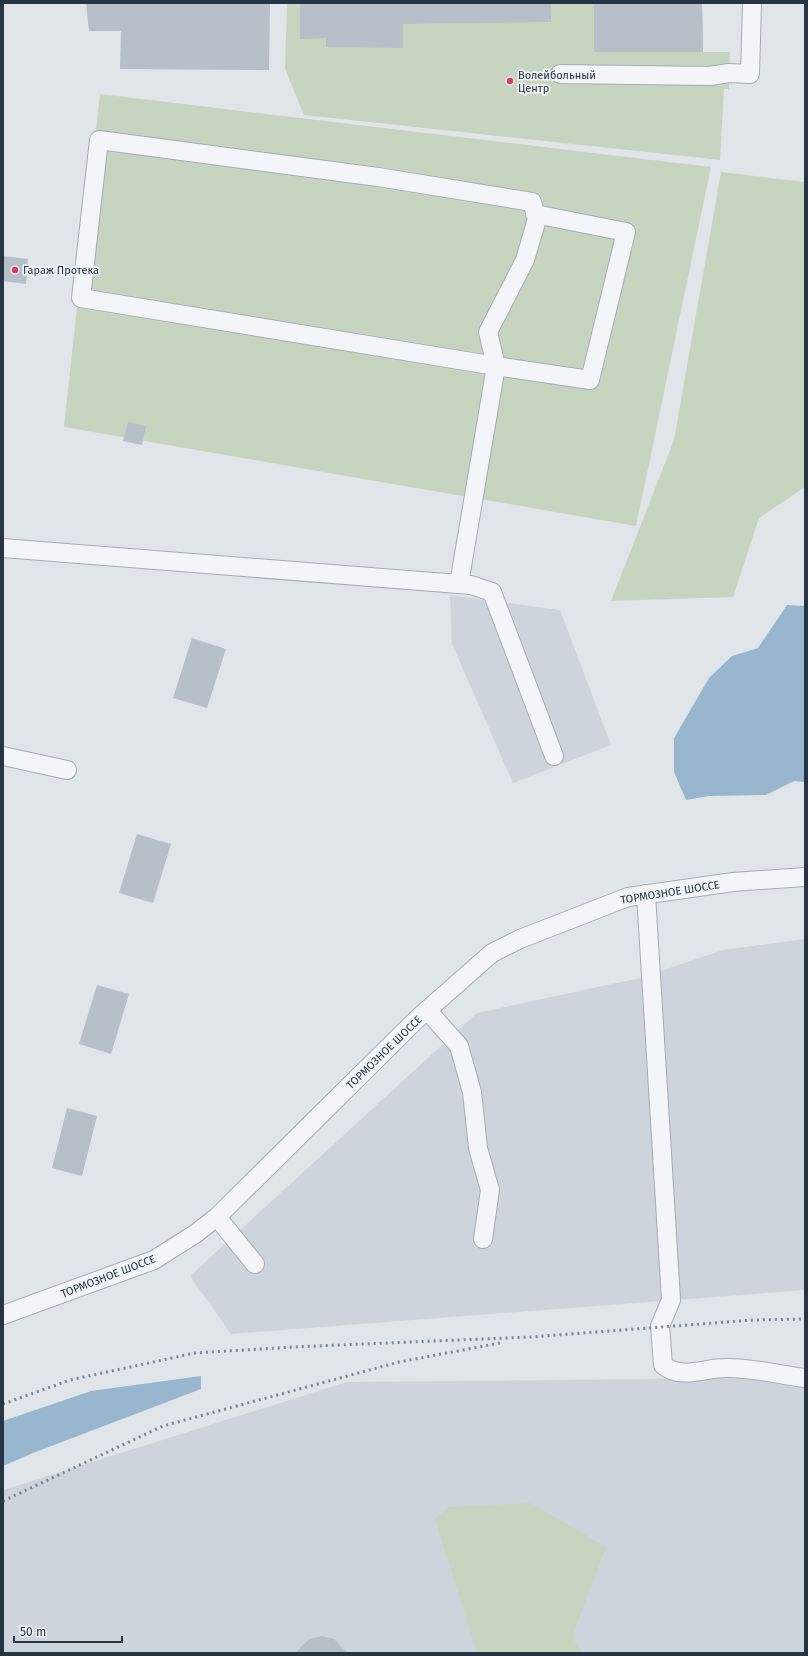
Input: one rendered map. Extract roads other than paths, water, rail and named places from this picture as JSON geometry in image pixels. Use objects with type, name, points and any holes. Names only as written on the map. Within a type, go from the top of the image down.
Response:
[{"type":"street","points":[[560,74],[710,76],[729,73],[750,74],[752,3]]},
{"type":"street","points":[[459,584],[496,366],[488,332],[525,260],[537,219],[535,214],[532,202],[378,176],[99,140],[81,298],[496,366],[590,380],[626,232],[535,214]]},
{"type":"street","points":[[3,548],[459,584],[484,588],[492,592],[554,756]]},
{"type":"street","points":[[3,756],[67,770]]},
{"type":"street","name":"ТОРМОЗНОЕ ШОССЕ","points":[[3,1315],[154,1260],[195,1234],[217,1217],[427,1010],[492,953],[520,939],[604,905],[628,897],[733,882],[805,877]]},
{"type":"street","points":[[646,894],[671,1300],[660,1326],[663,1365],[670,1372],[678,1373],[726,1368],[805,1378]]},
{"type":"street","points":[[427,1010],[459,1046],[472,1092],[478,1148],[490,1190],[482,1239]]},
{"type":"street","points":[[217,1217],[255,1264]]},
{"type":"water","points":[[787,605],[805,606],[805,782],[794,781],[766,795],[709,796],[686,800],[674,772],[674,738],[709,678],[732,656],[758,648]]},
{"type":"water","points":[[201,1376],[201,1389],[33,1453],[3,1466],[3,1421],[91,1391]]},
{"type":"railway","points":[[3,1404],[70,1380],[195,1353],[293,1347],[531,1337],[753,1320],[805,1319]]},
{"type":"railway","points":[[3,1501],[163,1426],[399,1362],[500,1343]]},
{"type":"place","name":"Волейбольный Центр","points":[[510,81]]},
{"type":"place","name":"Гараж Протека","points":[[15,270]]}]
